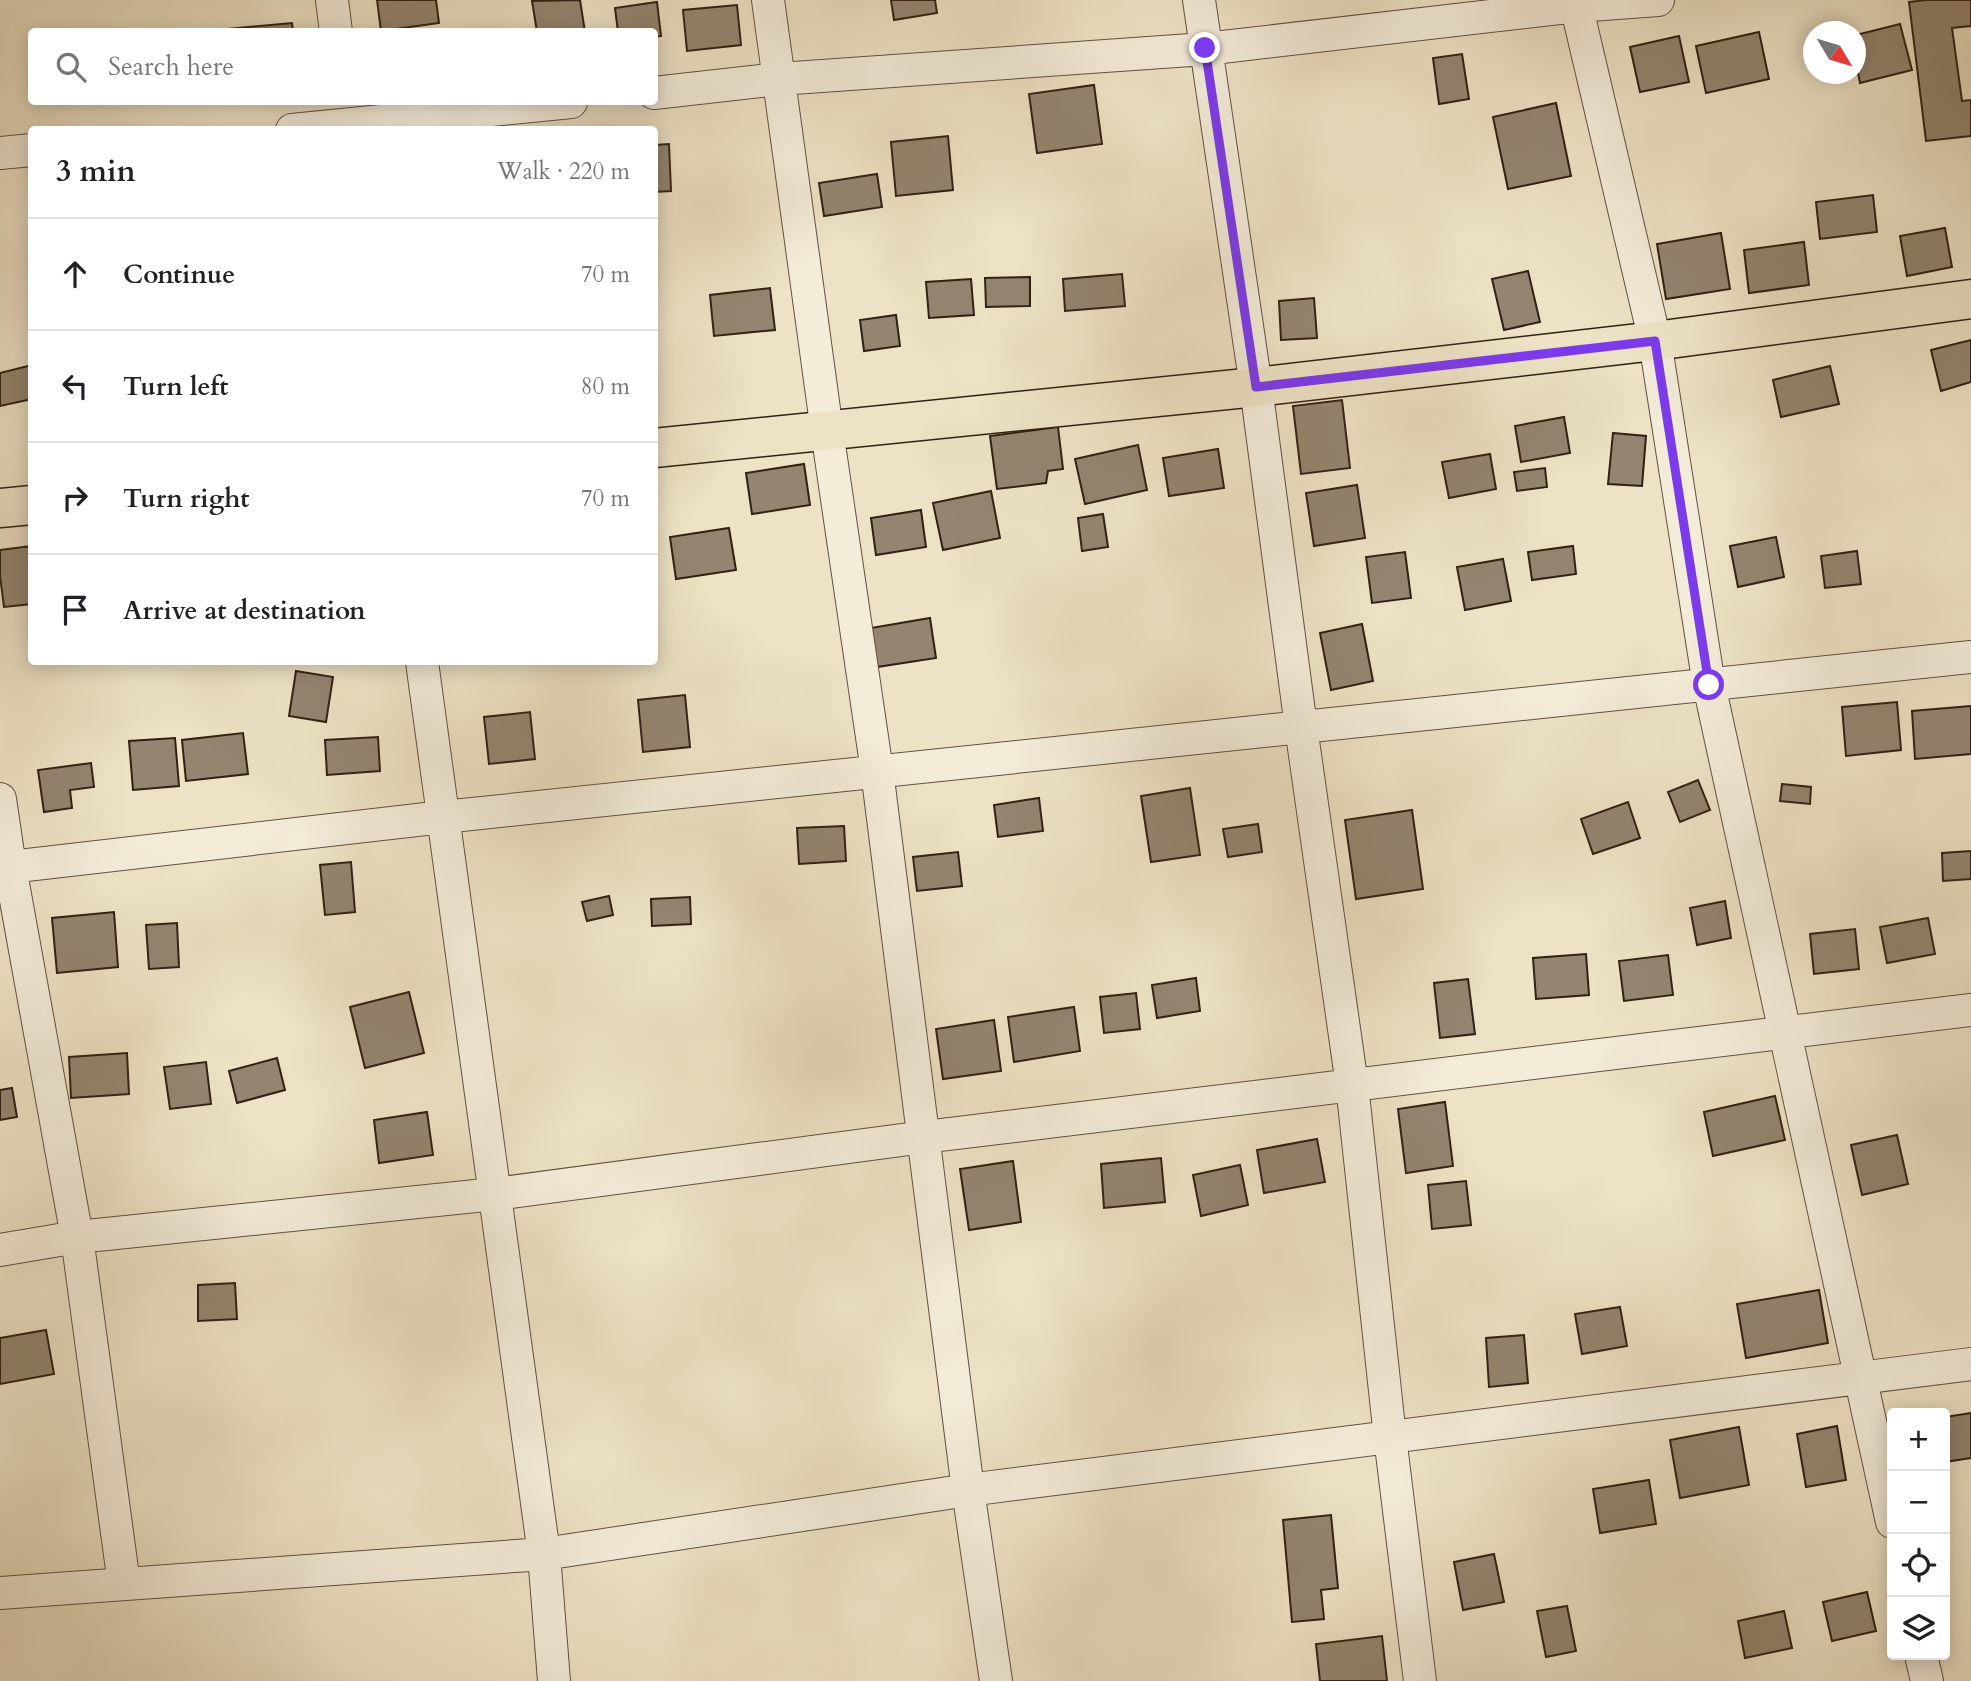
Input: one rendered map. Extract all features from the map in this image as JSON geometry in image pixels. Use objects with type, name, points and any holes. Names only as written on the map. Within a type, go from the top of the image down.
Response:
[{"type":"main road","points":[[658,448],[1256,387],[1655,341],[1971,299]]},
{"type":"main road","points":[[0,508],[28,505]]},
{"type":"street","points":[[332,0],[336,28]]},
{"type":"street","points":[[768,0],[877,771],[968,1490],[996,1681]]},
{"type":"street","points":[[1199,0],[1256,387],[1352,1085],[1390,1437],[1420,1681]]},
{"type":"street","points":[[658,93],[779,79],[1205,48],[1576,3],[1658,0]]},
{"type":"street","points":[[1576,3],[1655,341],[1709,685],[1887,1499]]},
{"type":"street","points":[[312,126],[348,119],[532,105]]},
{"type":"street","points":[[0,153],[28,150]]},
{"type":"street","points":[[5,868],[443,817],[1971,657]]},
{"type":"street","points":[[422,665],[544,1554],[554,1681]]},
{"type":"street","points":[[0,799],[5,868],[77,1237],[124,1584]]},
{"type":"street","points":[[0,1250],[77,1237],[495,1194],[923,1137],[1971,1010]]},
{"type":"street","points":[[0,1592],[544,1554],[968,1490],[1971,1364]]},
{"type":"street","points":[[1922,1660],[1927,1681]]},
{"type":"building","points":[[377,0],[436,0],[439,23],[381,28]]},
{"type":"building","points":[[580,0],[584,28],[536,28],[532,1]]},
{"type":"building","points":[[891,0],[935,0],[937,13],[894,20]]},
{"type":"building","points":[[1971,0],[1971,26],[1952,28],[1962,101],[1971,100],[1971,136],[1926,141],[1909,2]]},
{"type":"building","points":[[657,2],[661,36],[658,36],[658,28],[618,28],[615,8]]},
{"type":"building","points":[[737,5],[741,45],[687,51],[683,10]]},
{"type":"building","points":[[292,23],[293,28],[239,28]]},
{"type":"building","points":[[1900,24],[1912,70],[1866,82],[1866,32]]},
{"type":"building","points":[[1759,32],[1769,79],[1706,93],[1696,46]]},
{"type":"building","points":[[1679,36],[1689,82],[1640,92],[1630,47]]},
{"type":"building","points":[[1462,54],[1469,99],[1439,104],[1433,58]]},
{"type":"building","points":[[1094,85],[1102,144],[1037,153],[1029,94]]},
{"type":"building","points":[[1556,103],[1571,176],[1508,189],[1493,117]]},
{"type":"building","points":[[948,136],[953,190],[896,196],[891,142]]},
{"type":"building","points":[[669,144],[671,191],[658,192],[658,145]]},
{"type":"building","points":[[877,174],[882,207],[824,216],[819,183]]},
{"type":"building","points":[[1873,195],[1877,232],[1820,239],[1816,202]]},
{"type":"building","points":[[1945,228],[1952,267],[1907,276],[1900,236]]},
{"type":"building","points":[[1721,233],[1730,289],[1666,299],[1657,244]]},
{"type":"building","points":[[1804,242],[1809,285],[1749,293],[1744,250]]},
{"type":"building","points":[[1528,271],[1540,322],[1504,330],[1492,279]]},
{"type":"building","points":[[1122,274],[1125,306],[1065,311],[1063,279]]},
{"type":"building","points":[[1030,277],[1030,306],[986,307],[985,278]]},
{"type":"building","points":[[971,279],[974,315],[929,318],[926,282]]},
{"type":"building","points":[[770,288],[775,330],[714,336],[710,295]]},
{"type":"building","points":[[1314,298],[1317,338],[1281,340],[1279,301]]},
{"type":"building","points":[[896,315],[900,346],[864,351],[860,320]]},
{"type":"building","points":[[1971,340],[1971,382],[1941,391],[1931,350]]},
{"type":"building","points":[[28,366],[28,400],[0,406],[0,373]]},
{"type":"building","points":[[1830,366],[1839,404],[1781,417],[1773,380]]},
{"type":"building","points":[[1342,400],[1350,468],[1301,474],[1293,406]]},
{"type":"building","points":[[1564,417],[1570,453],[1521,462],[1515,426]]},
{"type":"building","points":[[1058,427],[1063,469],[1048,471],[1046,483],[997,489],[990,436]]},
{"type":"building","points":[[1613,433],[1646,436],[1642,486],[1608,484]]},
{"type":"building","points":[[1138,445],[1147,490],[1085,504],[1075,459]]},
{"type":"building","points":[[1218,449],[1224,488],[1169,496],[1163,458]]},
{"type":"building","points":[[1490,454],[1496,489],[1449,498],[1442,462]]},
{"type":"building","points":[[804,464],[810,505],[752,514],[746,473]]},
{"type":"building","points":[[1545,468],[1547,487],[1517,491],[1514,472]]},
{"type":"building","points":[[1357,485],[1365,538],[1314,546],[1306,493]]},
{"type":"building","points":[[991,491],[1000,538],[943,550],[933,503]]},
{"type":"building","points":[[921,510],[926,547],[876,555],[871,518]]},
{"type":"building","points":[[1103,514],[1108,547],[1082,551],[1078,518]]},
{"type":"building","points":[[729,528],[736,570],[676,579],[670,537]]},
{"type":"building","points":[[1776,537],[1784,577],[1738,587],[1730,546]]},
{"type":"building","points":[[28,546],[28,604],[4,607],[0,550]]},
{"type":"building","points":[[1573,546],[1576,574],[1532,580],[1528,552]]},
{"type":"building","points":[[1857,551],[1861,584],[1825,588],[1821,556]]},
{"type":"building","points":[[1405,552],[1411,598],[1372,603],[1366,557]]},
{"type":"building","points":[[1503,559],[1511,601],[1465,610],[1457,567]]},
{"type":"building","points":[[930,618],[936,658],[877,667],[871,628]]},
{"type":"building","points":[[1362,624],[1373,681],[1331,690],[1320,633]]},
{"type":"building","points":[[296,671],[333,677],[326,722],[289,716]]},
{"type":"building","points":[[685,695],[690,747],[643,752],[638,700]]},
{"type":"building","points":[[1897,702],[1901,750],[1846,756],[1842,707]]},
{"type":"building","points":[[1971,706],[1971,754],[1915,759],[1912,711]]},
{"type":"building","points":[[530,712],[535,759],[489,764],[484,717]]},
{"type":"building","points":[[243,733],[248,774],[186,781],[182,740]]},
{"type":"building","points":[[378,737],[380,771],[327,775],[325,740]]},
{"type":"building","points":[[175,738],[179,786],[133,790],[129,741]]},
{"type":"building","points":[[91,763],[94,787],[70,790],[72,808],[44,812],[38,770]]},
{"type":"building","points":[[1698,780],[1710,810],[1680,822],[1668,792]]},
{"type":"building","points":[[1782,784],[1811,787],[1810,804],[1780,801]]},
{"type":"building","points":[[1190,788],[1200,855],[1151,862],[1141,796]]},
{"type":"building","points":[[1039,798],[1043,831],[998,837],[994,805]]},
{"type":"building","points":[[1628,802],[1640,838],[1593,854],[1581,819]]},
{"type":"building","points":[[1412,810],[1423,889],[1356,899],[1345,820]]},
{"type":"building","points":[[1258,824],[1262,852],[1228,857],[1223,829]]},
{"type":"building","points":[[844,826],[846,861],[799,864],[797,828]]},
{"type":"building","points":[[1971,851],[1971,879],[1943,881],[1942,853]]},
{"type":"building","points":[[958,852],[962,886],[917,891],[913,857]]},
{"type":"building","points":[[351,862],[355,912],[325,915],[320,865]]},
{"type":"building","points":[[609,896],[613,915],[587,921],[582,902]]},
{"type":"building","points":[[690,897],[691,924],[652,926],[651,899]]},
{"type":"building","points":[[1725,901],[1731,938],[1697,945],[1690,908]]},
{"type":"building","points":[[114,912],[118,967],[57,973],[52,918]]},
{"type":"building","points":[[1928,918],[1935,954],[1887,963],[1880,927]]},
{"type":"building","points":[[177,923],[179,967],[149,969],[146,925]]},
{"type":"building","points":[[1855,929],[1859,969],[1814,974],[1810,934]]},
{"type":"building","points":[[1586,954],[1589,995],[1536,999],[1533,958]]},
{"type":"building","points":[[1668,955],[1673,995],[1624,1001],[1619,961]]},
{"type":"building","points":[[1196,978],[1200,1011],[1157,1018],[1152,985]]},
{"type":"building","points":[[1468,979],[1475,1034],[1440,1038],[1434,983]]},
{"type":"building","points":[[409,992],[424,1053],[365,1068],[350,1007]]},
{"type":"building","points":[[1136,993],[1140,1029],[1104,1033],[1100,997]]},
{"type":"building","points":[[1074,1007],[1080,1051],[1014,1062],[1008,1017]]},
{"type":"building","points":[[994,1020],[1001,1071],[943,1079],[936,1029]]},
{"type":"building","points":[[127,1053],[129,1094],[71,1098],[69,1057]]},
{"type":"building","points":[[277,1058],[285,1090],[237,1103],[229,1071]]},
{"type":"building","points":[[206,1062],[211,1104],[170,1109],[164,1067]]},
{"type":"building","points":[[12,1088],[17,1117],[0,1120],[0,1090]]},
{"type":"building","points":[[1775,1096],[1785,1140],[1713,1156],[1704,1112]]},
{"type":"building","points":[[1445,1102],[1453,1166],[1406,1173],[1398,1109]]},
{"type":"building","points":[[427,1112],[433,1155],[379,1163],[374,1120]]},
{"type":"building","points":[[1897,1135],[1908,1184],[1862,1195],[1851,1145]]},
{"type":"building","points":[[1317,1139],[1325,1182],[1264,1193],[1257,1150]]},
{"type":"building","points":[[1161,1158],[1165,1202],[1104,1208],[1101,1164]]},
{"type":"building","points":[[1013,1161],[1021,1222],[969,1230],[960,1169]]},
{"type":"building","points":[[1240,1165],[1248,1205],[1201,1216],[1193,1175]]},
{"type":"building","points":[[1466,1181],[1471,1225],[1432,1229],[1428,1185]]},
{"type":"building","points":[[235,1283],[237,1319],[198,1321],[198,1285]]},
{"type":"building","points":[[1819,1290],[1828,1343],[1746,1358],[1737,1304]]},
{"type":"building","points":[[1620,1307],[1627,1346],[1582,1354],[1575,1314]]},
{"type":"building","points":[[46,1330],[54,1374],[0,1384],[0,1338]]},
{"type":"building","points":[[1524,1335],[1528,1383],[1489,1387],[1486,1338]]},
{"type":"building","points":[[1971,1413],[1971,1458],[1950,1461],[1950,1416]]},
{"type":"building","points":[[1837,1426],[1846,1480],[1806,1487],[1797,1434]]},
{"type":"building","points":[[1739,1427],[1749,1485],[1680,1498],[1670,1440]]},
{"type":"building","points":[[1649,1480],[1656,1524],[1600,1533],[1593,1489]]},
{"type":"building","points":[[1331,1515],[1338,1588],[1321,1590],[1324,1619],[1292,1622],[1283,1520]]},
{"type":"building","points":[[1494,1554],[1504,1602],[1463,1610],[1454,1562]]},
{"type":"building","points":[[1867,1592],[1876,1631],[1832,1641],[1823,1602]]},
{"type":"building","points":[[1567,1606],[1576,1651],[1546,1657],[1537,1611]]},
{"type":"building","points":[[1784,1611],[1792,1648],[1745,1658],[1738,1621]]},
{"type":"building","points":[[1382,1636],[1387,1681],[1320,1681],[1316,1644]]},
{"type":"route","points":[[1205,48],[1256,387],[1655,341],[1709,685]]}]
